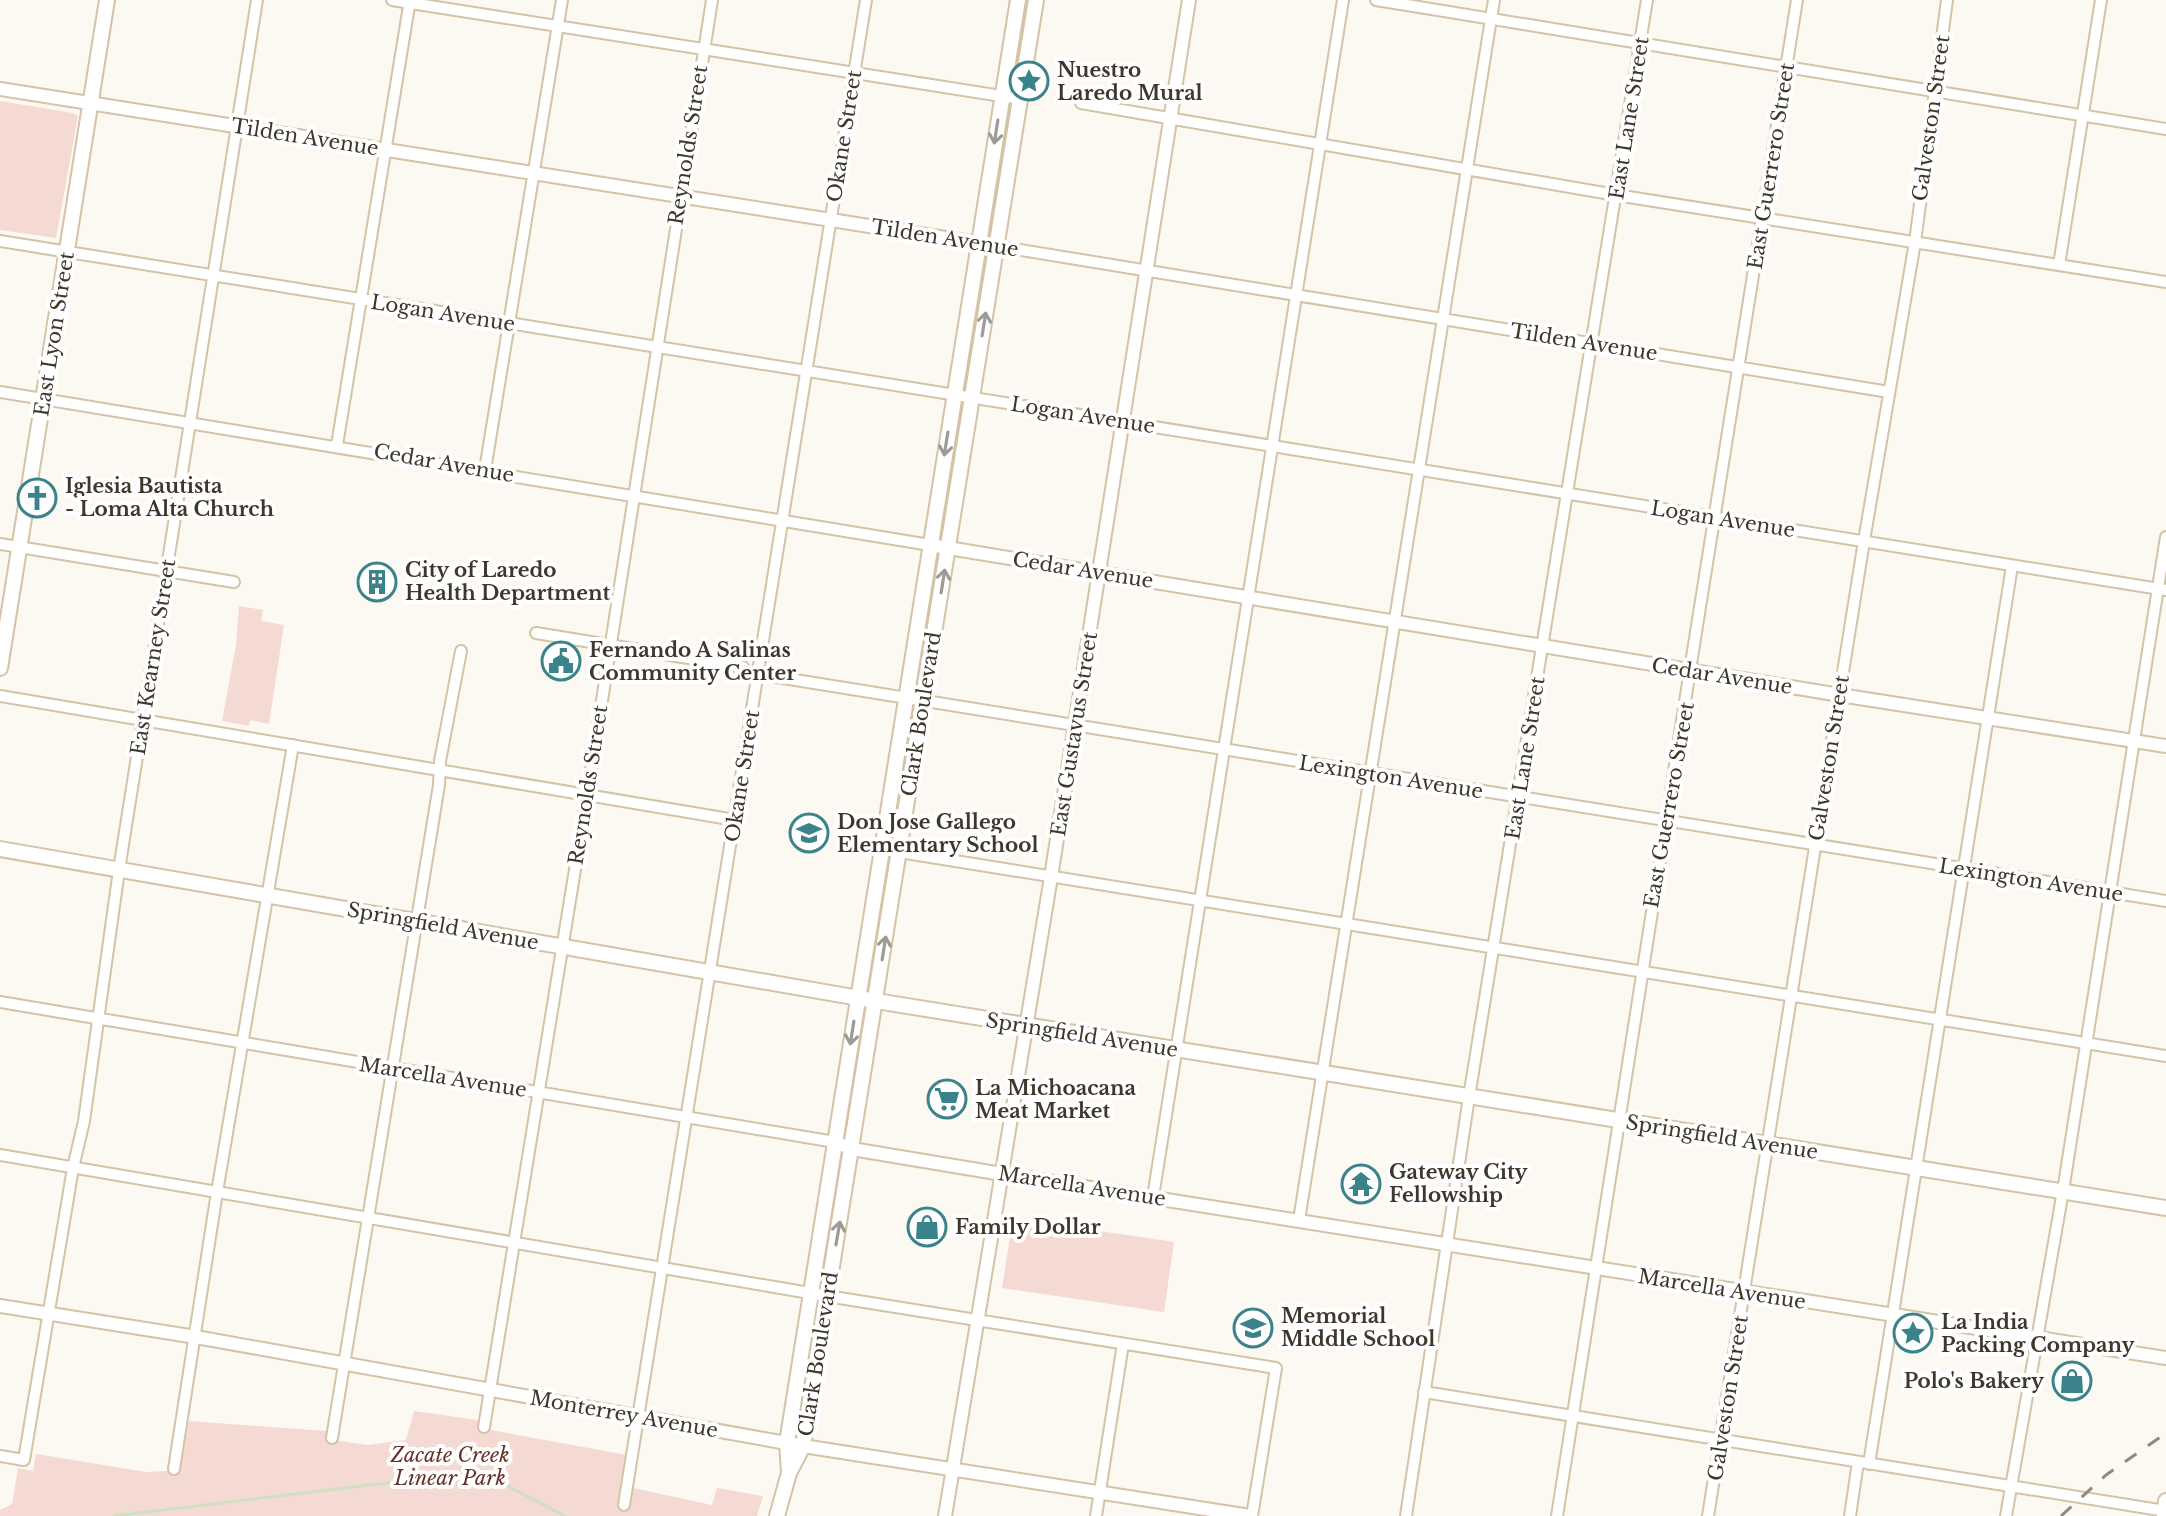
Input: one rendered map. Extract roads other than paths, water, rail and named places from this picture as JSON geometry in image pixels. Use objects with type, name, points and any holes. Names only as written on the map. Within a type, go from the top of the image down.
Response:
[{"type":"main road","name":"East Lyon Street","points":[[0,668],[107,0]]},
{"type":"main road","name":"Clark Boulevard","points":[[789,1473],[787,1443],[1018,0]]},
{"type":"main road","name":"Clark Boulevard","points":[[777,1516],[789,1473],[803,1446],[1036,0]]},
{"type":"main road","name":"Springfield Avenue","points":[[0,849],[876,1001],[2166,1208]]},
{"type":"street","name":"East Kearney Street","points":[[0,1456],[24,1460],[50,1314],[73,1168],[84,1121],[119,870],[257,0]]},
{"type":"street","points":[[392,0],[1020,99]]},
{"type":"street","points":[[485,470],[562,0]]},
{"type":"street","name":"Reynolds Street","points":[[484,1427],[516,1242],[712,0]]},
{"type":"street","name":"Okane Street","points":[[624,1505],[866,0]]},
{"type":"street","name":"East Gustavus Street","points":[[945,1516],[1076,725],[1189,0]]},
{"type":"street","points":[[1153,1197],[1343,0]]},
{"type":"street","points":[[1376,0],[2166,129]]},
{"type":"street","points":[[1299,1220],[1494,0]]},
{"type":"street","name":"East Lane Street","points":[[1406,1516],[1469,1097],[1647,0]]},
{"type":"street","name":"East Guerrero Street","points":[[1557,1516],[1620,1121],[1640,972],[1716,518],[1797,0]]},
{"type":"street","name":"Galveston Street","points":[[1708,1516],[1915,242],[1947,0]]},
{"type":"street","points":[[2059,265],[2101,0]]},
{"type":"street","points":[[337,445],[410,1]]},
{"type":"street","name":"Tilden Avenue","points":[[0,89],[979,243],[1889,392]]},
{"type":"street","points":[[1081,103],[1616,195],[2166,282]]},
{"type":"street","name":"Logan Avenue","points":[[0,241],[2162,590]]},
{"type":"street","name":"Cedar Avenue","points":[[0,392],[337,445],[1543,647],[2166,746]]},
{"type":"street","points":[[2006,1516],[2162,590],[2166,537]]},
{"type":"street","points":[[0,544],[234,582]]},
{"type":"street","points":[[1850,1516],[1892,1315],[2012,566]]},
{"type":"street","points":[[536,633],[743,667]]},
{"type":"street","points":[[332,1438],[461,651]]},
{"type":"street","name":"Lexington Avenue","points":[[758,674],[2166,901]]},
{"type":"street","points":[[0,696],[735,820]]},
{"type":"street","points":[[174,1469],[217,1192],[293,745]]},
{"type":"street","points":[[881,849],[2166,1056]]},
{"type":"street","name":"Marcella Avenue","points":[[0,1002],[835,1142],[852,1149],[1002,1174],[2166,1358]]},
{"type":"street","points":[[0,1155],[827,1296],[1276,1368],[1251,1516]]},
{"type":"street","name":"Monterrey Avenue","points":[[0,1306],[196,1337],[803,1446],[1251,1516]]},
{"type":"street","points":[[1096,1516],[1123,1344]]},
{"type":"street","points":[[1424,1392],[1720,1442],[2165,1510]]},
{"type":"waterway","points":[[114,1516],[461,1474],[506,1485],[565,1516]]},
{"type":"railway","points":[[2061,1516],[2106,1475],[2166,1433]]},
{"type":"place","name":"Nuestro Laredo Mural","points":[[1029,81]]},
{"type":"place","name":"Iglesia Bautista - Loma Alta Church","points":[[37,498]]},
{"type":"place","name":"City of Laredo Health Department","points":[[377,582]]},
{"type":"place","name":"Fernando A Salinas Community Center","points":[[561,661]]},
{"type":"place","name":"Don Jose Gallego Elementary School","points":[[809,833]]},
{"type":"place","name":"La Michoacana Meat Market","points":[[947,1099]]},
{"type":"place","name":"Gateway City Fellowship","points":[[1361,1184]]},
{"type":"place","name":"Family Dollar","points":[[927,1227]]},
{"type":"place","name":"Memorial Middle School","points":[[1253,1328]]},
{"type":"place","name":"La India Packing Company","points":[[1913,1333]]},
{"type":"place","name":"Polo's Bakery","points":[[2072,1381]]},
{"type":"park label","name":"Zacate Creek Linear Park","points":[[450,1466]]}]
